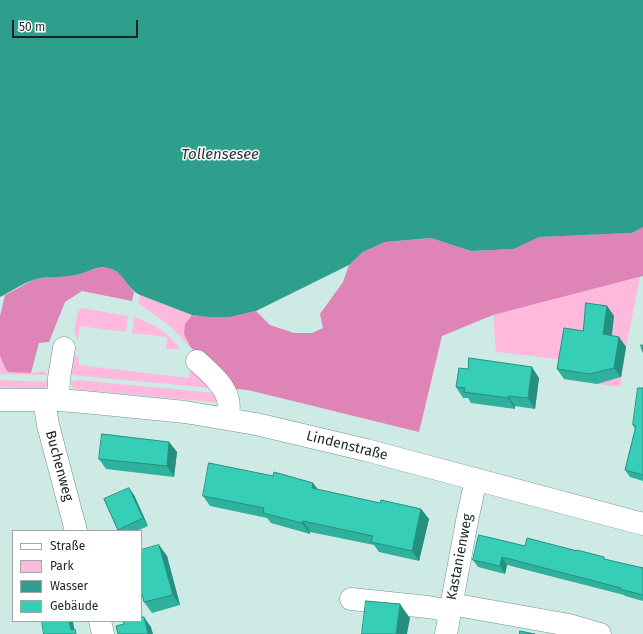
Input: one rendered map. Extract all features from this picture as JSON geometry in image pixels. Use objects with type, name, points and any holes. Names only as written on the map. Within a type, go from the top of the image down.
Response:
[{"type":"street","name":"Buchenweg","points":[[64,348],[59,378],[51,400],[48,425],[76,530]]},
{"type":"street","points":[[197,361],[226,392],[229,400],[228,418]]},
{"type":"street","name":"Lindenstraße","points":[[0,400],[51,400],[185,412],[228,418],[366,450],[643,524]]},
{"type":"street","name":"Kastanienweg","points":[[446,634],[476,479]]},
{"type":"street","points":[[351,599],[428,607],[451,607],[569,625],[600,634]]},
{"type":"street","points":[[100,622],[103,634]]},
{"type":"green space","points":[[640,277],[626,347],[620,387],[564,379],[567,360],[496,352],[493,315]]},
{"type":"green space","points":[[140,295],[192,315],[185,328],[185,335],[191,348],[170,326],[138,303]]},
{"type":"green space","points":[[81,308],[128,316],[126,332],[80,326],[78,340],[74,332],[78,311]]},
{"type":"green space","points":[[134,317],[159,328],[174,341],[179,347],[178,349],[166,349],[167,337],[132,333]]},
{"type":"green space","points":[[0,356],[6,370],[31,373],[42,371],[50,375],[0,374]]},
{"type":"green space","points":[[75,356],[78,356],[79,365],[189,378],[190,367],[211,388],[71,375],[71,363]]},
{"type":"green space","points":[[0,380],[50,382],[45,388],[16,388],[0,387]]},
{"type":"green space","points":[[77,380],[214,393],[222,403],[74,389],[71,382]]},
{"type":"shaded area","points":[[643,227],[643,276],[493,315],[442,336],[419,432],[248,390],[236,389],[205,358],[191,348],[184,334],[185,324],[192,315],[224,316],[256,311],[270,325],[294,333],[312,333],[323,328],[320,314],[343,282],[349,265],[363,252],[385,242],[431,238],[471,251],[514,249],[538,237],[632,233]]},
{"type":"shaded area","points":[[107,267],[122,276],[134,292],[132,301],[82,291],[65,302],[49,342],[39,343],[31,373],[9,372],[6,370],[0,356],[0,316],[5,295],[35,279],[78,274]]},
{"type":"water","name":"Tollensesee","points":[[0,0],[643,0],[643,227],[632,233],[539,237],[514,249],[471,251],[431,238],[385,242],[363,252],[349,265],[256,311],[229,317],[192,315],[140,295],[131,288],[122,276],[114,270],[105,267],[63,277],[32,280],[0,297]]},
{"type":"building","points":[[586,303],[607,306],[603,334],[619,337],[614,368],[590,374],[557,369],[564,328],[583,331]]},
{"type":"building","points":[[469,358],[532,367],[528,398],[508,396],[508,398],[464,392],[465,388],[456,387],[459,368],[468,369]]},
{"type":"building","points":[[638,388],[643,388],[643,475],[625,470],[636,426],[633,425]]},
{"type":"building","points":[[102,434],[169,442],[167,466],[99,459]]},
{"type":"building","points":[[209,463],[273,476],[274,472],[313,483],[312,488],[380,503],[381,500],[421,509],[412,551],[371,542],[373,536],[303,521],[302,523],[263,513],[264,508],[203,496]]},
{"type":"building","points":[[129,488],[143,518],[118,530],[104,499]]},
{"type":"building","points":[[479,535],[525,546],[527,538],[643,568],[643,595],[502,557],[500,566],[473,560]]},
{"type":"building","points":[[159,545],[173,595],[144,602],[142,594],[142,550]]},
{"type":"building","points":[[366,601],[400,604],[396,634],[362,634]]},
{"type":"building","points":[[142,617],[144,617],[148,634],[118,634],[116,626],[124,624],[123,622],[142,622]]},
{"type":"building","points":[[42,622],[69,622],[71,630],[75,629],[76,634],[44,634]]},
{"type":"building","points":[[520,631],[535,634],[520,634]]}]
